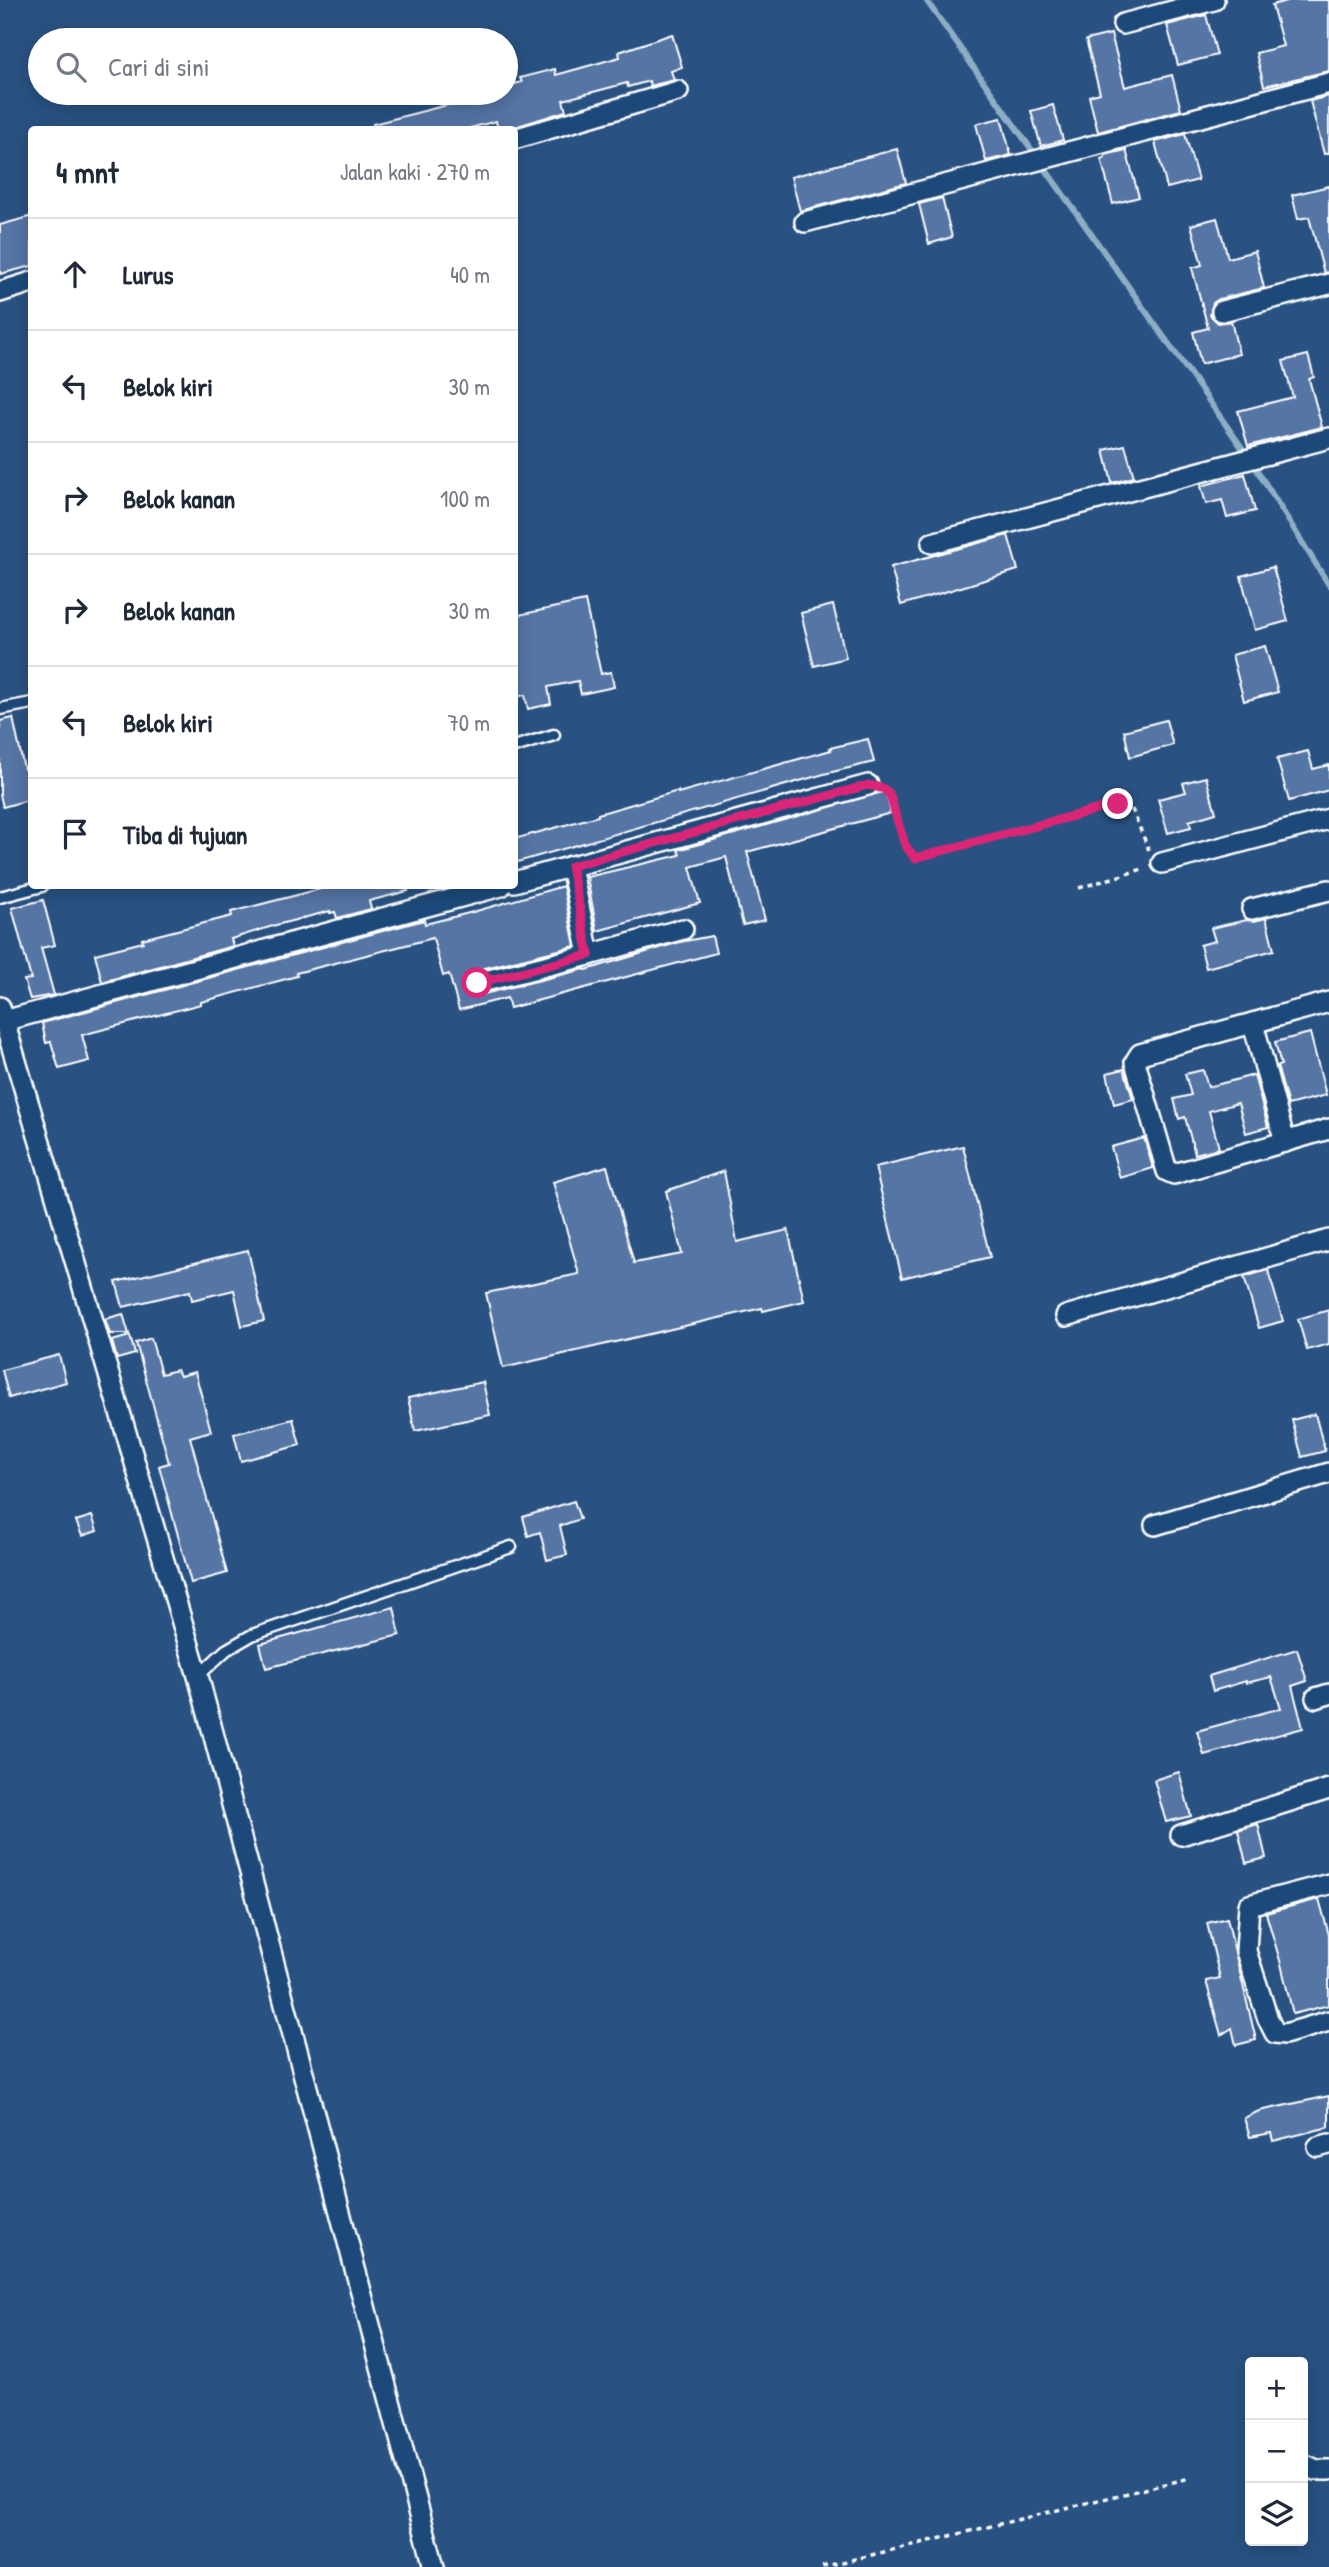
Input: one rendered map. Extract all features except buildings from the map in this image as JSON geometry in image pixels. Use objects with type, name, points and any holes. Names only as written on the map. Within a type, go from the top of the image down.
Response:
[{"type":"street","points":[[1123,24],[1214,0]]},
{"type":"street","points":[[805,222],[1329,83]]},
{"type":"street","points":[[518,138],[678,90]]},
{"type":"street","points":[[0,292],[28,283]]},
{"type":"street","points":[[1222,311],[1329,284]]},
{"type":"street","points":[[932,543],[1329,438]]},
{"type":"street","points":[[518,881],[868,785]]},
{"type":"street","points":[[1162,863],[1329,820]]},
{"type":"street","points":[[571,866],[589,955]]},
{"type":"street","points":[[434,2567],[198,1676],[2,1014],[489,889]]},
{"type":"street","points":[[1252,909],[1329,890]]},
{"type":"street","points":[[477,983],[683,929]]},
{"type":"street","points":[[1329,1002],[1140,1054],[1135,1062],[1170,1173],[1329,1129]]},
{"type":"street","points":[[1253,1024],[1285,1142]]},
{"type":"street","points":[[1066,1315],[1329,1240]]},
{"type":"street","points":[[1155,1525],[1329,1473]]},
{"type":"street","points":[[1181,1835],[1329,1789]]},
{"type":"street","points":[[1329,1885],[1249,1905],[1245,1941],[1268,2019],[1275,2033],[1285,2034],[1329,2021]]},
{"type":"street","points":[[1308,2466],[1316,2470],[1329,2470]]},
{"type":"lane","points":[[0,709],[28,704]]},
{"type":"lane","points":[[518,746],[554,735]]},
{"type":"lane","points":[[0,897],[31,889]]},
{"type":"lane","points":[[198,1676],[226,1650],[252,1635],[511,1547]]},
{"type":"path","points":[[868,785],[882,788],[889,793],[905,845],[915,858],[1123,804],[1131,807],[1143,839],[1151,853],[1162,863]]},
{"type":"path","points":[[1079,888],[1162,863]]},
{"type":"path","points":[[822,2567],[1190,2478]]},
{"type":"waterway","points":[[926,0],[1250,459],[1329,585]]},
{"type":"route","points":[[477,983],[589,955],[571,866],[868,785],[882,788],[889,793],[905,845],[915,858],[927,857],[1118,804]]}]
